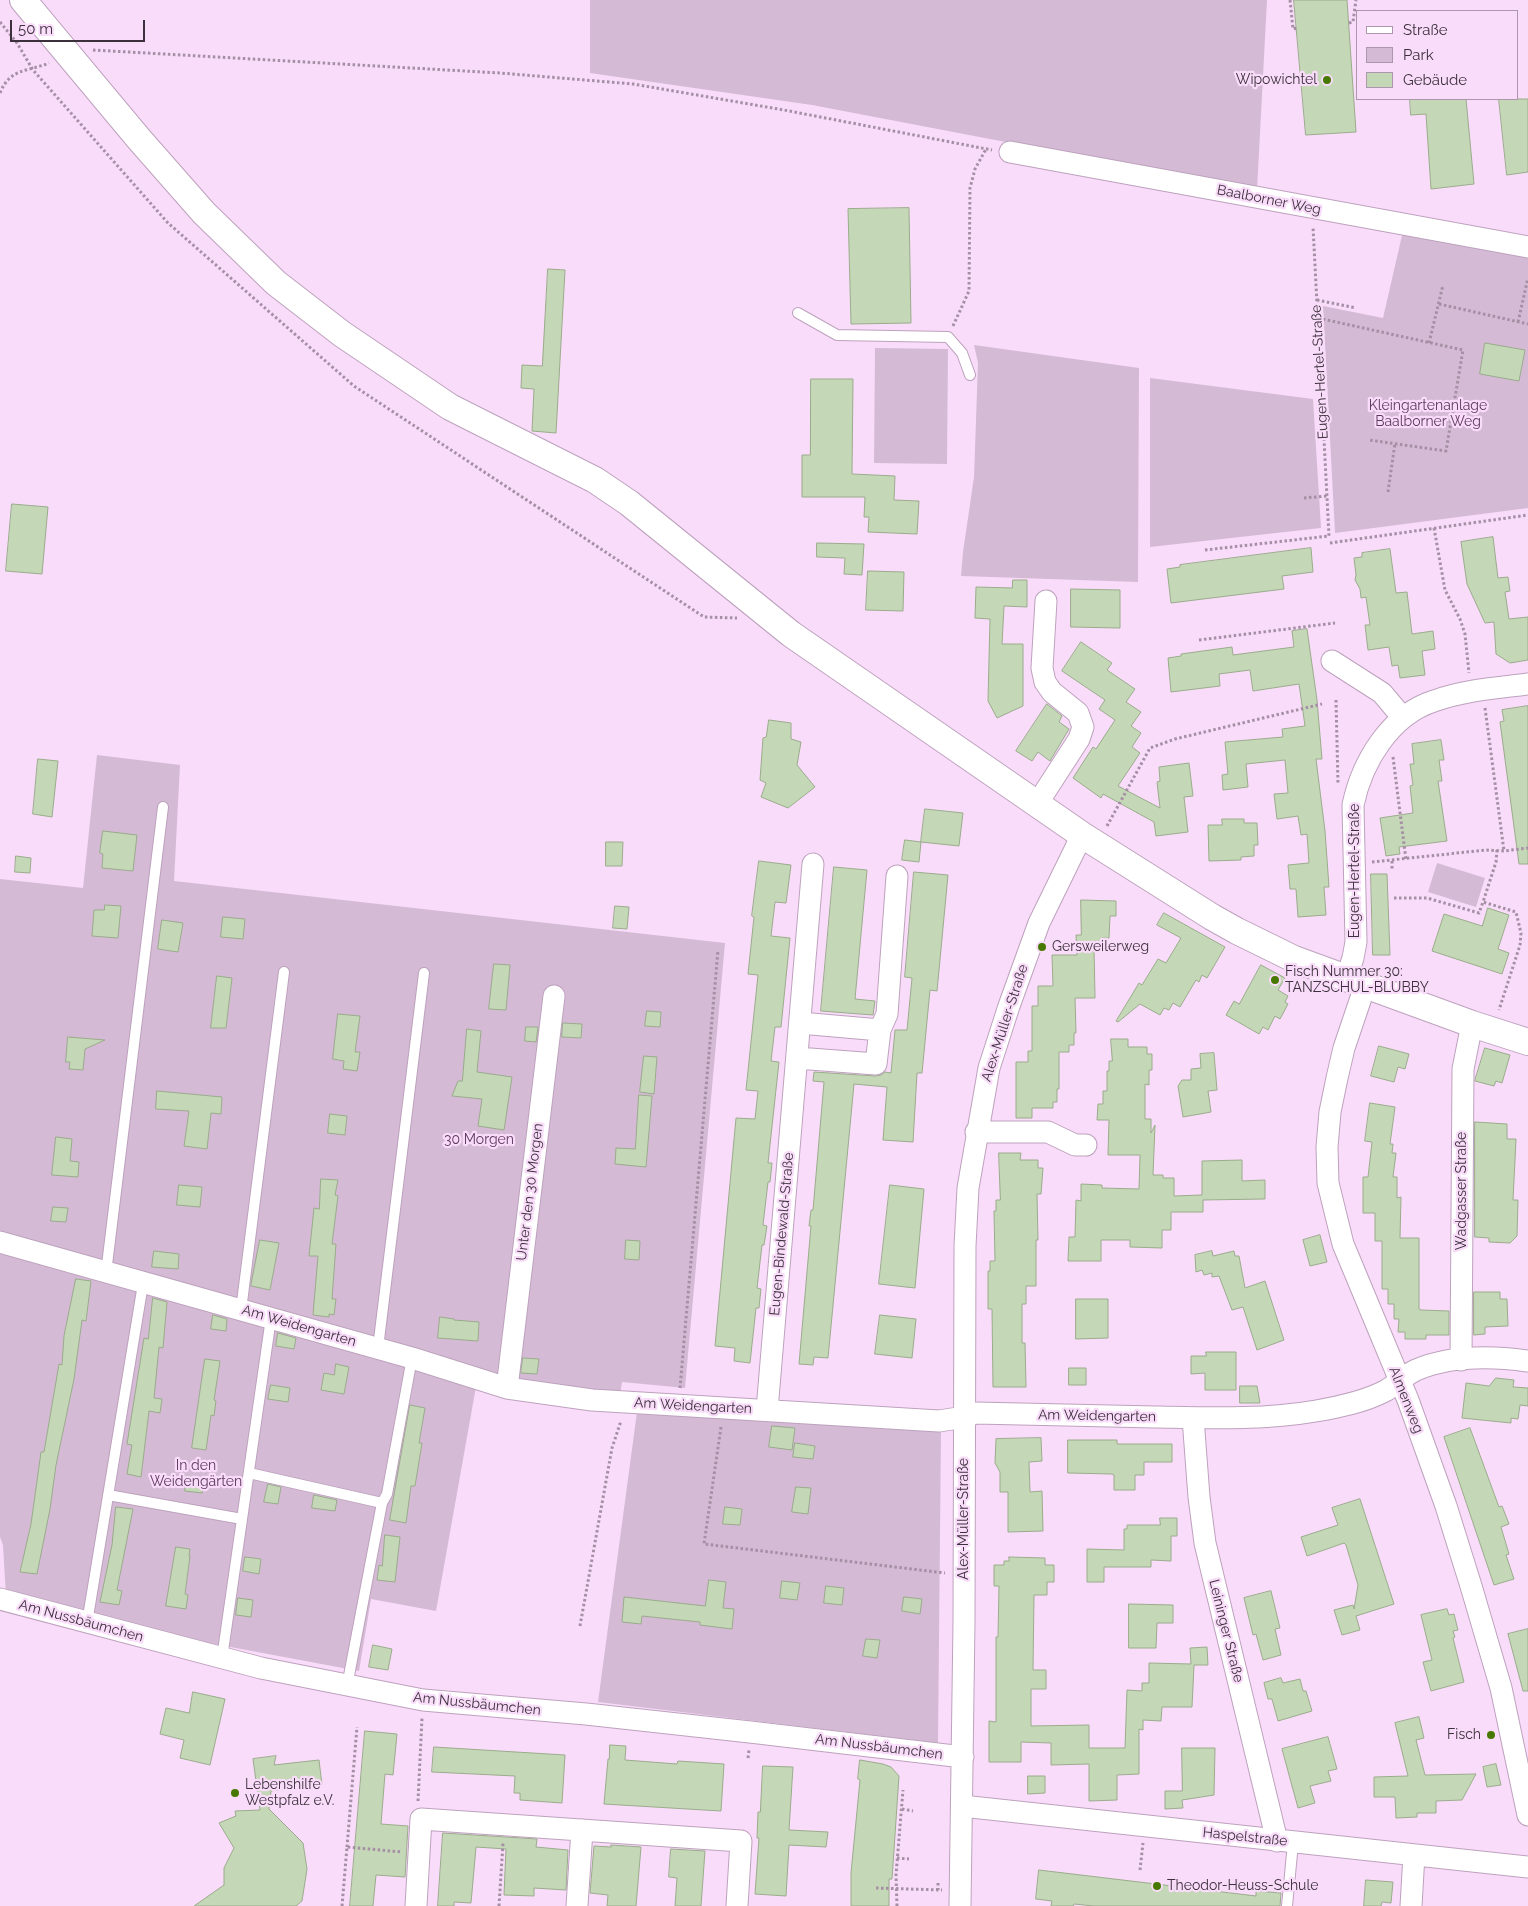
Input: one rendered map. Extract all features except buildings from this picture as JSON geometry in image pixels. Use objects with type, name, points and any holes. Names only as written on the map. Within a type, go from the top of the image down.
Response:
[{"type":"street","points":[[23,0],[139,139],[204,213],[276,283],[342,334],[450,407],[595,480],[630,503],[767,615],[803,642],[1037,804],[1094,832],[1237,931],[1294,959],[1472,1024],[1528,1042]]},
{"type":"street","name":"Baalborner Weg","points":[[1010,152],[1312,209],[1528,247]]},
{"type":"street","points":[[1037,804],[1079,740],[1084,727],[1078,713],[1052,692],[1045,682],[1042,668],[1046,601]]},
{"type":"street","points":[[1332,661],[1382,693],[1403,718]]},
{"type":"street","name":"Eugen-Hertel-Straße","points":[[1355,982],[1353,958],[1356,942],[1353,805],[1356,789],[1365,766],[1376,748],[1403,718],[1432,701],[1472,691],[1528,684]]},
{"type":"street","name":"Alex-Müller-Straße","points":[[960,1906],[965,1246],[968,1188],[976,1132],[989,1068],[1009,1006],[1039,923],[1094,832]]},
{"type":"street","name":"Eugen-Bindewald-Straße","points":[[767,1410],[813,864]]},
{"type":"street","points":[[797,1058],[876,1064],[880,1030],[887,1014],[897,876]]},
{"type":"street","name":"Almenweg","points":[[1355,982],[1347,1040],[1337,1078],[1328,1138],[1328,1183],[1342,1244],[1401,1381],[1446,1506],[1501,1688],[1528,1815]]},
{"type":"street","name":"Unter den 30 Morgen","points":[[507,1388],[554,996]]},
{"type":"street","points":[[800,1023],[880,1030]]},
{"type":"street","name":"Wadgasser Straße","points":[[1461,1360],[1463,1069],[1472,1024]]},
{"type":"street","points":[[976,1132],[1048,1132],[1075,1145],[1086,1145]]},
{"type":"street","name":"Am Weidengarten","points":[[0,1242],[144,1284],[378,1348],[507,1388],[592,1400],[939,1421],[980,1413],[1263,1418],[1352,1404],[1383,1392],[1415,1371],[1435,1364],[1479,1357],[1502,1357],[1528,1361]]},
{"type":"street","name":"Leininger Straße","points":[[1194,1418],[1199,1497],[1205,1543],[1285,1842]]},
{"type":"street","name":"Am Nussbäumchen","points":[[0,1599],[222,1658],[347,1686],[422,1700],[644,1720],[962,1757]]},
{"type":"street","name":"Haspelstraße","points":[[962,1806],[1528,1867]]},
{"type":"street","points":[[416,1906],[421,1819],[741,1841],[737,1906]]},
{"type":"street","points":[[577,1906],[582,1830]]},
{"type":"street","points":[[1411,1906],[1414,1856]]},
{"type":"lane","points":[[798,313],[837,335],[948,337],[962,353],[970,375]]},
{"type":"lane","points":[[106,1273],[163,807]]},
{"type":"lane","points":[[241,1310],[284,972]]},
{"type":"lane","points":[[378,1348],[424,973]]},
{"type":"lane","points":[[87,1623],[144,1284]]},
{"type":"lane","points":[[222,1658],[271,1318]]},
{"type":"lane","points":[[347,1686],[382,1503],[387,1494],[412,1358]]},
{"type":"lane","points":[[249,1473],[382,1503]]},
{"type":"lane","points":[[108,1495],[242,1519]]},
{"type":"lane","points":[[1285,1842],[1287,1906]]},
{"type":"path","points":[[1290,0],[1293,29],[1296,28]]},
{"type":"path","points":[[1349,23],[1353,22],[1356,0]]},
{"type":"path","points":[[0,22],[17,43],[33,70]]},
{"type":"path","points":[[0,93],[4,84],[14,74],[33,70],[68,55],[96,49],[500,72],[633,84],[1010,152]]},
{"type":"path","points":[[948,337],[969,291],[970,188],[975,169],[986,149]]},
{"type":"path","name":"Eugen-Hertel-Straße","points":[[1204,550],[1329,536],[1312,209]]},
{"type":"path","points":[[1518,322],[1528,278]]},
{"type":"path","points":[[1430,343],[1443,285]]},
{"type":"path","points":[[1317,300],[1356,308]]},
{"type":"path","points":[[1439,304],[1528,324]]},
{"type":"path","points":[[1318,318],[1463,350],[1446,451],[1369,440]]},
{"type":"path","points":[[1388,492],[1395,443]]},
{"type":"path","points":[[1304,498],[1327,496]]},
{"type":"path","points":[[1330,543],[1528,515]]},
{"type":"path","points":[[1434,528],[1445,590],[1460,619],[1465,634],[1470,675]]},
{"type":"path","points":[[1199,640],[1335,623]]},
{"type":"path","points":[[1336,700],[1338,789]]},
{"type":"path","points":[[1094,832],[1150,748],[1174,739],[1322,704]]},
{"type":"path","points":[[1484,704],[1504,851]]},
{"type":"path","points":[[1392,755],[1406,860]]},
{"type":"path","points":[[1364,863],[1486,850],[1504,851],[1528,848]]},
{"type":"path","points":[[1394,898],[1427,898],[1479,913],[1496,862],[1497,850]]},
{"type":"path","points":[[1392,861],[1392,870]]},
{"type":"path","points":[[1483,902],[1516,912],[1521,933],[1520,945],[1497,1013]]},
{"type":"path","points":[[678,1406],[718,950]]},
{"type":"path","points":[[580,1626],[612,1448],[627,1402]]},
{"type":"path","points":[[724,1408],[704,1544],[946,1573]]},
{"type":"path","points":[[421,1819],[418,1802],[422,1700]]},
{"type":"path","points":[[342,1906],[357,1727]]},
{"type":"path","points":[[748,1758],[749,1752]]},
{"type":"path","points":[[896,1906],[897,1858],[903,1790]]},
{"type":"path","points":[[902,1809],[913,1810]]},
{"type":"path","points":[[499,1906],[505,1825]]},
{"type":"path","points":[[346,1847],[387,1851]]},
{"type":"path","points":[[1140,1870],[1142,1850]]},
{"type":"path","points":[[897,1858],[909,1859]]},
{"type":"path","points":[[938,1883],[938,1890]]},
{"type":"path","points":[[876,1888],[944,1890]]},
{"type":"green space","points":[[590,0],[1267,0],[1257,190],[812,105],[590,73]]},
{"type":"green space","name":"Kleingartenanlage Baalborner Weg","points":[[1403,231],[1528,253],[1528,508],[1335,533],[1323,306],[1383,318]]},
{"type":"green space","points":[[974,345],[1139,368],[1138,582],[961,576],[974,477],[978,363]]},
{"type":"green space","points":[[875,348],[948,349],[947,464],[874,463]]},
{"type":"green space","points":[[1150,378],[1313,399],[1321,528],[1150,547]]},
{"type":"green space","name":"30 Morgen","points":[[97,755],[180,765],[174,881],[725,943],[685,1388],[622,1382],[620,1396],[525,1383],[0,1236],[0,879],[83,888]]},
{"type":"green space","points":[[1437,863],[1485,878],[1476,907],[1428,892]]},
{"type":"green space","name":"In den Weidengärten","points":[[0,1249],[68,1273],[142,1290],[477,1381],[436,1611],[371,1599],[359,1671],[166,1635],[6,1597],[3,1545],[0,1537]]},
{"type":"green space","points":[[637,1412],[941,1431],[938,1743],[598,1702]]},
{"type":"place","name":"Wipowichtel","points":[[1327,80]]},
{"type":"place","name":"Gersweilerweg","points":[[1042,947]]},
{"type":"place","name":"Fisch Nummer 30: TANZSCHUL-BLUBBY","points":[[1275,980]]},
{"type":"place","name":"Fisch","points":[[1491,1735]]},
{"type":"place","name":"Lebenshilfe Westpfalz e.V.","points":[[235,1793]]},
{"type":"place","name":"Theodor-Heuss-Schule","points":[[1157,1886]]}]
